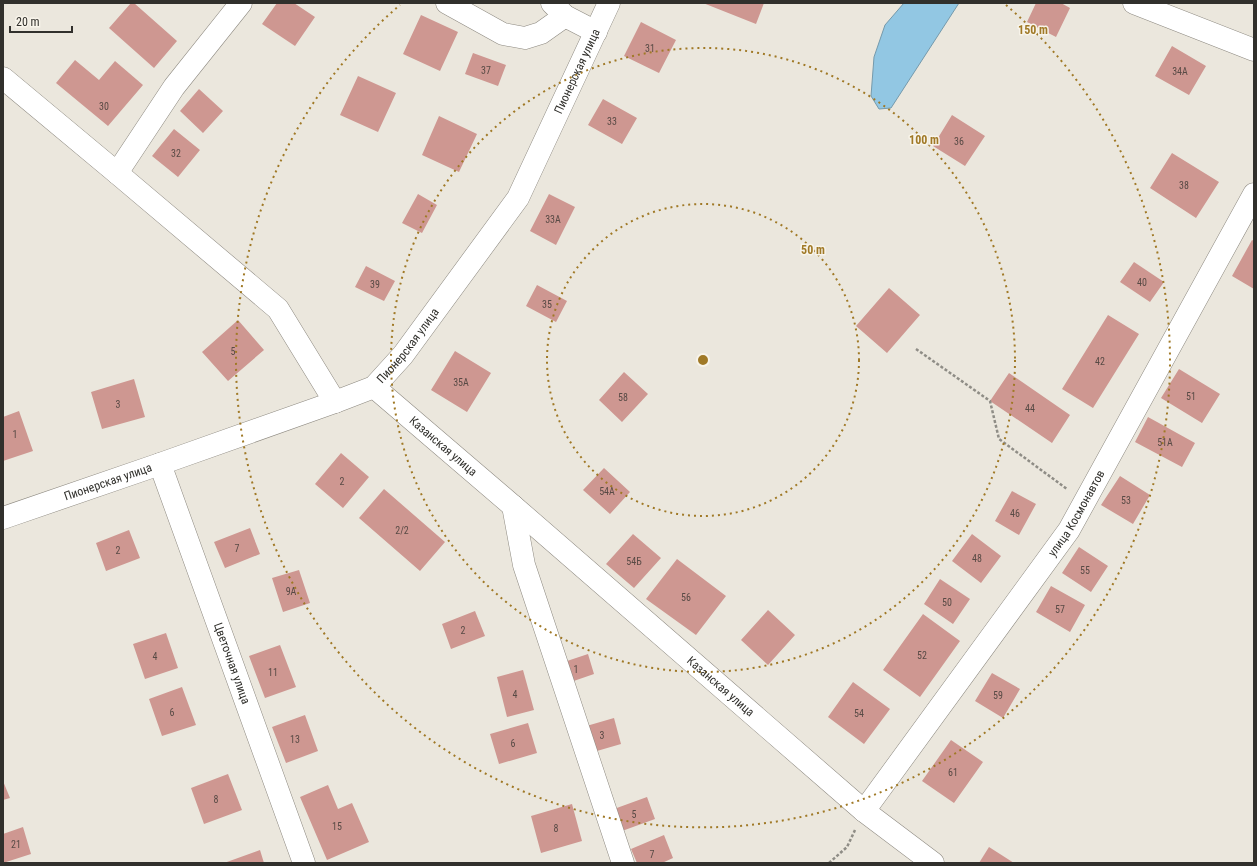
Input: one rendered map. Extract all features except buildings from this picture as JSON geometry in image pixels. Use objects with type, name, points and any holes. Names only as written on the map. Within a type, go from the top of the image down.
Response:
[{"type":"street","points":[[117,173],[174,87],[241,3]]},
{"type":"street","points":[[447,3],[503,34],[525,38],[541,33],[558,10],[596,32]]},
{"type":"street","name":"Пионерская улица","points":[[3,518],[160,464],[374,387],[403,355],[518,198],[609,3]]},
{"type":"street","points":[[1134,3],[1254,50]]},
{"type":"street","points":[[3,78],[278,309],[335,402]]},
{"type":"street","name":"улица Космонавтов","points":[[864,811],[1069,530],[1254,194]]},
{"type":"street","name":"Казанская улица","points":[[374,387],[864,811],[933,863]]},
{"type":"street","name":"Цветочная улица","points":[[160,464],[304,863]]},
{"type":"street","points":[[512,506],[524,565],[623,863]]},
{"type":"path","points":[[916,349],[990,401],[999,439],[1084,502]]},
{"type":"path","points":[[829,863],[847,847],[864,811]]},
{"type":"water","points":[[904,3],[959,3],[891,108],[879,109],[871,96],[874,57],[885,25]]}]
